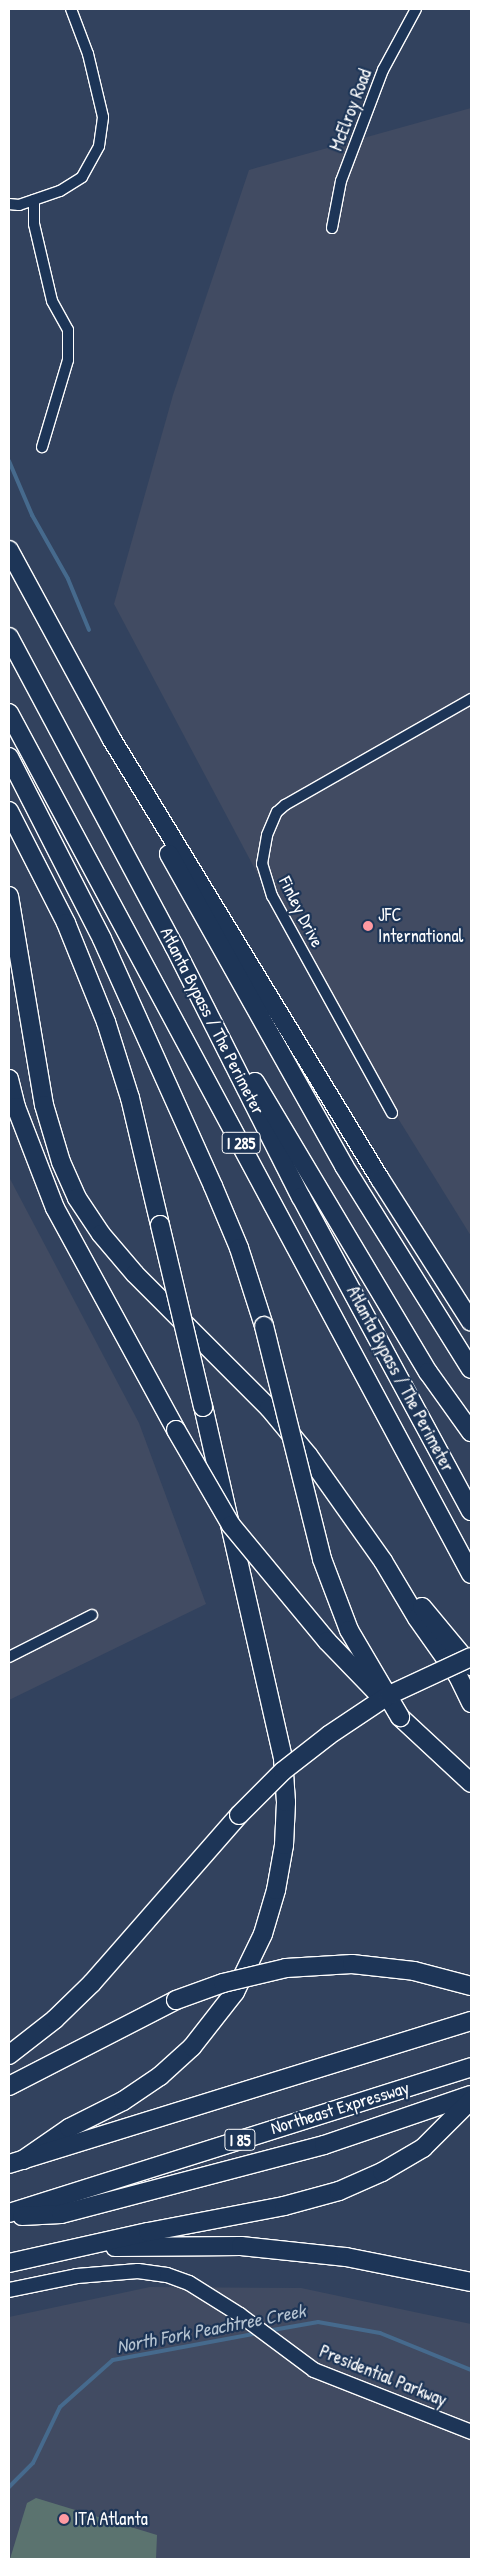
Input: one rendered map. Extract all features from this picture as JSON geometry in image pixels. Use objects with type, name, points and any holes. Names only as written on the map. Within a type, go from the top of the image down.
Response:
[{"type":"highway","points":[[9,550],[111,738],[190,894],[344,1166],[409,1266],[471,1369]]},
{"type":"highway","name":"Atlanta Bypass / The Perimeter","points":[[9,637],[174,946],[301,1197],[471,1511]]},
{"type":"highway","name":"Atlanta Bypass / The Perimeter","points":[[9,713],[471,1574]]},
{"type":"highway","points":[[111,738],[380,1179],[470,1319]]},
{"type":"highway","points":[[9,757],[102,939],[210,1177],[239,1248],[264,1326],[322,1560],[349,1630],[400,1718]]},
{"type":"highway","points":[[9,811],[66,923],[106,1022],[130,1098],[283,1758],[286,1810],[276,1890],[263,1934],[235,1992],[192,2047],[160,2076],[122,2101],[69,2128],[16,2162]]},
{"type":"highway","points":[[9,896],[44,1105],[61,1162],[78,1198],[101,1234],[135,1274],[270,1408],[308,1455],[383,1561],[417,1618],[458,1676],[471,1704]]},
{"type":"highway","points":[[174,946],[428,1372],[471,1432]]},
{"type":"highway","points":[[9,1080],[16,1107],[55,1208],[212,1496],[259,1561],[327,1642],[400,1718],[471,1783]]},
{"type":"highway","points":[[409,1266],[471,1351]]},
{"type":"highway","points":[[383,1561],[471,1666]]},
{"type":"highway","points":[[9,2055],[55,2019],[92,1983],[239,1815],[283,1771],[329,1735],[389,1695],[471,1657]]},
{"type":"highway","points":[[9,2086],[176,2000],[223,1983],[286,1968],[352,1964],[414,1971],[471,1986]]},
{"type":"highway","points":[[16,2162],[471,2021]]},
{"type":"highway","name":"Northeast Expressway","points":[[9,2213],[471,2067]]},
{"type":"highway","points":[[9,2217],[61,2214],[324,2145],[471,2095]]},
{"type":"highway","points":[[9,2264],[90,2247],[148,2232],[284,2206],[339,2191],[382,2172],[423,2148],[471,2100]]},
{"type":"highway","points":[[90,2247],[240,2246],[346,2257],[471,2282]]},
{"type":"street","points":[[9,204],[19,205],[60,191],[82,177],[99,146],[103,117],[88,54],[71,9]]},
{"type":"street","name":"McElroy Road","points":[[332,228],[341,181],[383,70],[416,9]]},
{"type":"street","points":[[34,200],[34,224],[52,301],[68,330],[68,360],[42,447]]},
{"type":"street","name":"Finley Drive","points":[[392,1112],[272,896],[262,864],[267,835],[277,812],[285,805],[471,699]]},
{"type":"street","points":[[9,1657],[92,1615]]},
{"type":"street","name":"Presidential Parkway","points":[[9,2290],[76,2276],[138,2270],[189,2282],[240,2315],[314,2370],[342,2383],[471,2432]]},
{"type":"shaded area","points":[[471,108],[471,1236],[324,999],[114,604],[173,395],[249,170]]},
{"type":"shaded area","points":[[9,1177],[139,1423],[206,1604],[9,1700]]},
{"type":"shaded area","points":[[150,2287],[301,2288],[471,2324],[471,2559],[9,2559],[9,2317]]},
{"type":"green space","name":"ITA Atlanta","points":[[36,2498],[157,2535],[156,2559],[10,2559],[27,2503]]},
{"type":"waterway","points":[[9,461],[32,515],[68,579],[89,630]]},
{"type":"waterway","name":"North Fork Peachtree Creek","points":[[267,2331],[318,2322],[380,2333],[471,2370]]},
{"type":"waterway","name":"North Fork Peachtree Creek","points":[[9,2487],[33,2463],[60,2407],[113,2360],[258,2333]]},
{"type":"place","name":"JFC International","points":[[368,926]]},
{"type":"place","name":"ITA Atlanta","points":[[64,2519]]}]
